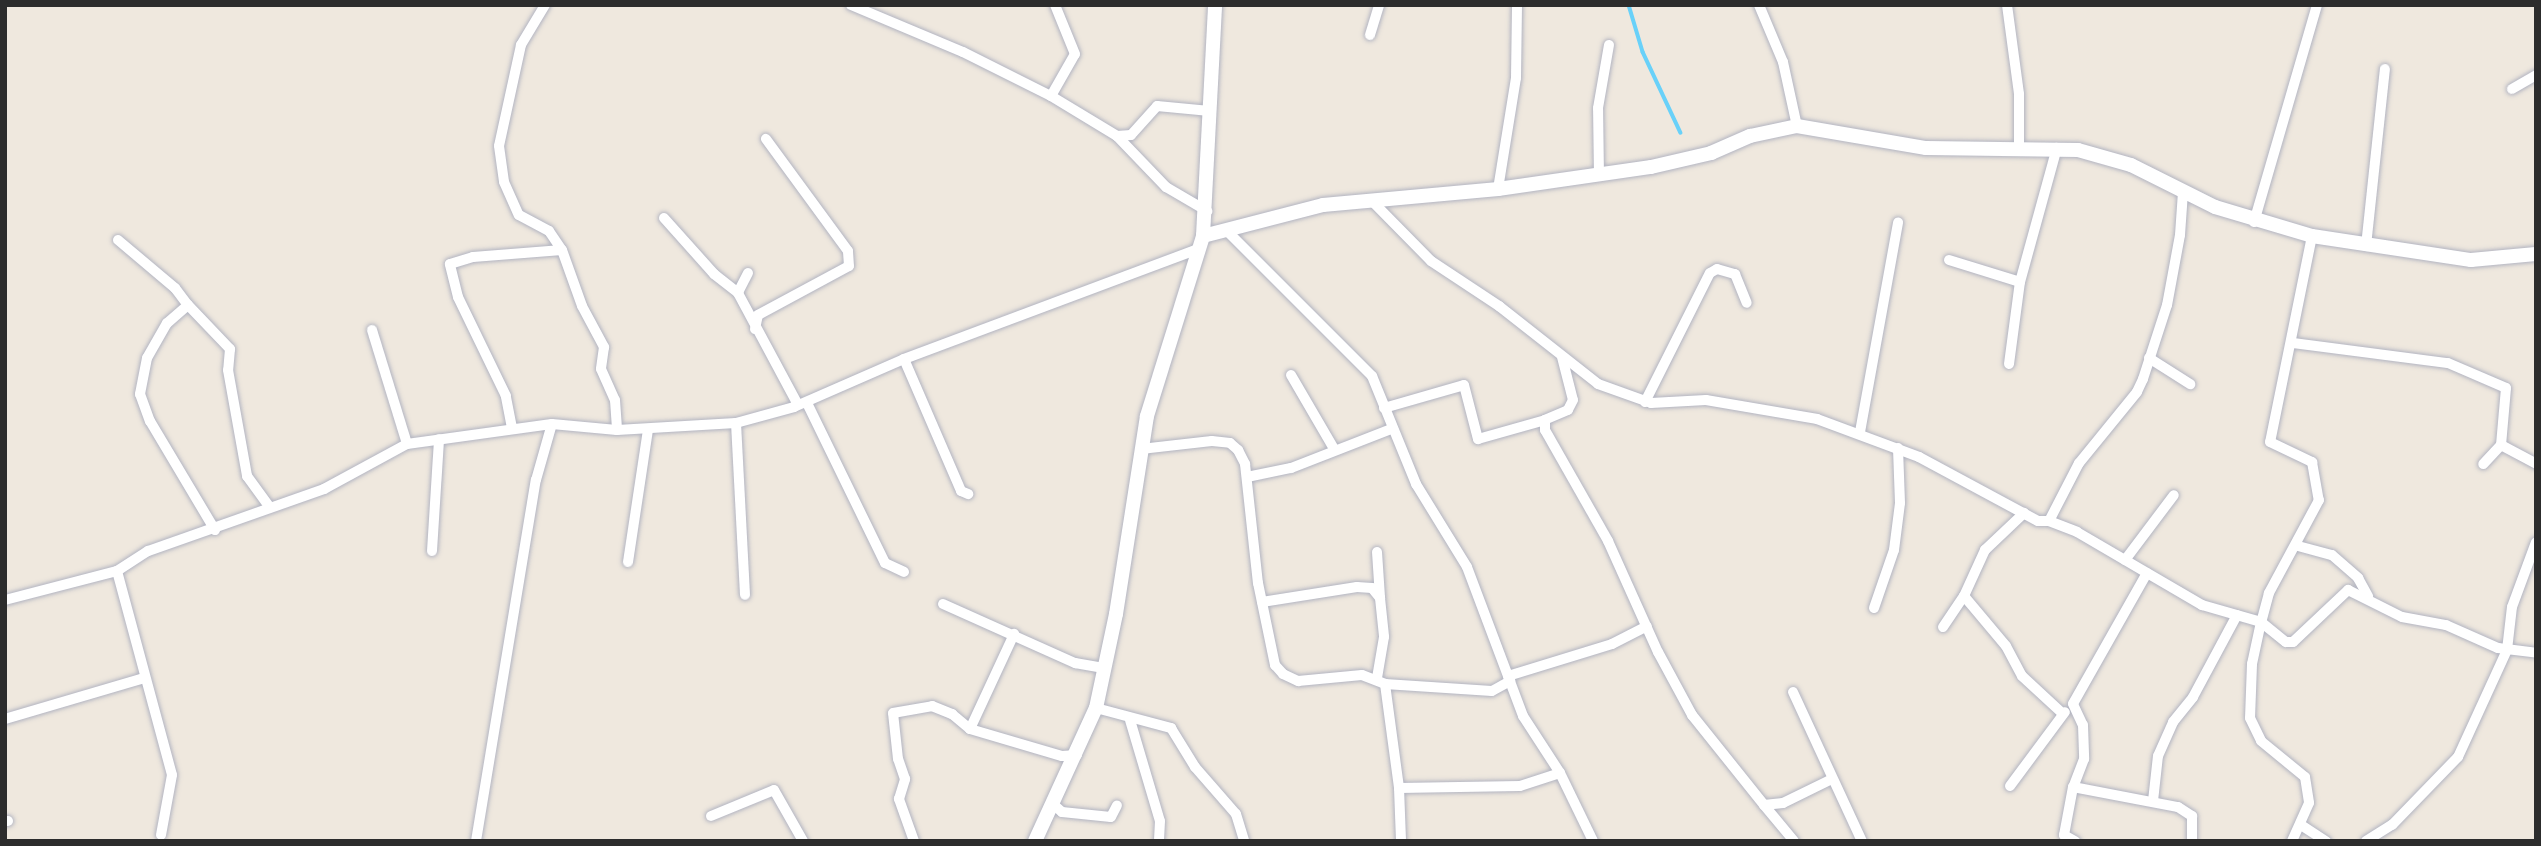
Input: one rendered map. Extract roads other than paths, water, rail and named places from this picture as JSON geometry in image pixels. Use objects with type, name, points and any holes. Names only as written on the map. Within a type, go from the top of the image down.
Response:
[{"type":"street","points":[[545,5],[520,45],[499,146],[504,182],[519,215],[550,231],[562,250],[582,306],[604,346],[601,369],[615,400],[617,430]]},
{"type":"street","points":[[851,5],[954,48],[1051,96],[1117,136],[1166,187],[1207,211]]},
{"type":"street","points":[[1051,96],[1075,54],[1055,5]]},
{"type":"street","points":[[1035,841],[1077,755],[1096,708],[1140,449],[1207,211],[1215,5]]},
{"type":"street","points":[[1370,35],[1379,5]]},
{"type":"street","points":[[1498,189],[1516,78],[1517,5]]},
{"type":"street","points":[[1759,5],[1783,62],[1797,126]]},
{"type":"street","points":[[2007,5],[2019,94],[2019,149]]},
{"type":"street","points":[[2254,222],[2317,5]]},
{"type":"street","points":[[1599,176],[1598,108],[1609,45]]},
{"type":"street","points":[[2366,246],[2385,69]]},
{"type":"street","points":[[2512,89],[2536,75]]},
{"type":"street","points":[[1117,136],[1131,135],[1157,106],[1209,111]]},
{"type":"street","points":[[5,600],[117,571],[148,551],[215,530],[324,489],[407,444],[552,424],[617,430],[736,423],[807,403],[904,359],[1228,232],[1323,205],[1369,198],[1498,189],[1599,176],[1692,158],[1750,136],[1797,126],[1926,148],[2057,148],[2131,165],[2183,192],[2254,222],[2312,236],[2472,260],[2536,254]]},
{"type":"street","points":[[755,329],[758,315],[849,266],[848,251],[766,139]]},
{"type":"street","points":[[2009,364],[2020,282],[2057,148]]},
{"type":"street","points":[[2049,521],[2079,463],[2137,392],[2167,305],[2180,235],[2183,192]]},
{"type":"street","points":[[1369,198],[1432,261],[1499,306],[1598,384],[1645,402],[1706,400],[1817,419],[1860,432],[1963,477],[2024,513],[2049,521],[2125,560],[2202,605],[2261,622],[2286,642],[2293,642],[2348,590],[2368,597],[2402,617],[2446,625],[2507,650],[2536,653]]},
{"type":"street","points":[[664,218],[714,274],[738,293],[797,403],[794,407]]},
{"type":"street","points":[[1860,432],[1898,222]]},
{"type":"street","points":[[1228,232],[1363,366],[1416,484],[1467,567],[1523,716],[1560,773],[1593,841]]},
{"type":"street","points":[[2292,841],[2309,803],[2305,777],[2252,729],[2252,664],[2269,593],[2298,546],[2319,500],[2312,462],[2270,442],[2293,343],[2312,236]]},
{"type":"street","points":[[118,240],[175,288],[230,349],[228,370],[247,476],[270,508]]},
{"type":"street","points":[[512,428],[506,396],[458,297],[450,264],[473,257],[562,250]]},
{"type":"street","points":[[1949,260],[2020,282]]},
{"type":"street","points":[[1645,402],[1710,273],[1717,269],[1735,274],[1746,303]]},
{"type":"street","points":[[738,293],[748,273]]},
{"type":"street","points":[[188,305],[167,323],[147,358],[140,394],[150,421],[215,530]]},
{"type":"street","points":[[372,330],[407,444]]},
{"type":"street","points":[[2293,343],[2448,363],[2506,388],[2501,445],[2483,464]]},
{"type":"street","points":[[1384,408],[1464,385],[1478,439],[1545,420],[1568,410],[1573,400],[1562,357]]},
{"type":"street","points":[[2149,358],[2190,384]]},
{"type":"street","points":[[904,359],[961,491],[968,494]]},
{"type":"street","points":[[1291,375],[1334,449]]},
{"type":"street","points":[[807,403],[885,563],[904,572]]},
{"type":"street","points":[[1545,420],[1545,430],[1608,541],[1692,715],[1794,841]]},
{"type":"street","points":[[736,423],[745,595]]},
{"type":"street","points":[[476,841],[536,480],[552,424]]},
{"type":"street","points":[[628,562],[648,429]]},
{"type":"street","points":[[1247,477],[1291,468],[1391,429]]},
{"type":"street","points":[[432,551],[439,439]]},
{"type":"street","points":[[1140,449],[1230,443],[1238,450],[1247,477],[1262,602],[1275,665],[1283,674],[1298,681],[1320,683],[1362,676],[1381,681],[1492,691],[1509,678],[1612,644],[1647,626]]},
{"type":"street","points":[[2501,445],[2536,464]]},
{"type":"street","points":[[1874,608],[1894,550],[1900,503],[1898,448]]},
{"type":"street","points":[[2125,560],[2174,495]]},
{"type":"street","points":[[1942,627],[1964,596],[1985,550],[2024,513]]},
{"type":"street","points":[[2366,841],[2392,825],[2458,757],[2507,650],[2512,607],[2536,542]]},
{"type":"street","points":[[2298,546],[2332,555],[2358,578],[2368,597]]},
{"type":"street","points":[[1377,552],[1384,655],[1381,681],[1399,788],[1401,841]]},
{"type":"street","points":[[117,571],[172,775],[161,835]]},
{"type":"street","points":[[2010,786],[2067,712],[2147,573]]},
{"type":"street","points":[[1262,602],[1357,587],[1373,588],[1380,598]]},
{"type":"street","points":[[1964,596],[2006,646],[2022,676],[2083,725],[2084,759],[2073,787],[2064,835],[2076,841]]},
{"type":"street","points":[[943,604],[1075,663],[1104,668]]},
{"type":"street","points":[[2153,801],[2158,756],[2173,722],[2193,697],[2237,615]]},
{"type":"street","points":[[970,729],[1014,634]]},
{"type":"street","points":[[5,719],[144,678]]},
{"type":"street","points":[[1793,692],[1830,780],[1862,841]]},
{"type":"street","points":[[914,841],[899,799],[905,779],[898,759],[893,713],[932,706],[952,714],[970,729],[1062,756],[1077,755]]},
{"type":"street","points":[[1096,708],[1130,720],[1171,728],[1199,773],[1236,814],[1244,841]]},
{"type":"street","points":[[1130,720],[1160,821],[1158,841]]},
{"type":"street","points":[[1399,788],[1520,786],[1560,773]]},
{"type":"street","points":[[1763,805],[1783,803],[1830,780]]},
{"type":"street","points":[[2073,787],[2153,801],[2192,816],[2192,841]]},
{"type":"street","points":[[711,816],[774,790],[803,841]]},
{"type":"street","points":[[1053,804],[1062,812],[1111,817],[1117,805]]},
{"type":"street","points":[[2301,825],[2326,841]]},
{"type":"waterway","points":[[1629,5],[1643,52],[1681,133]]}]
